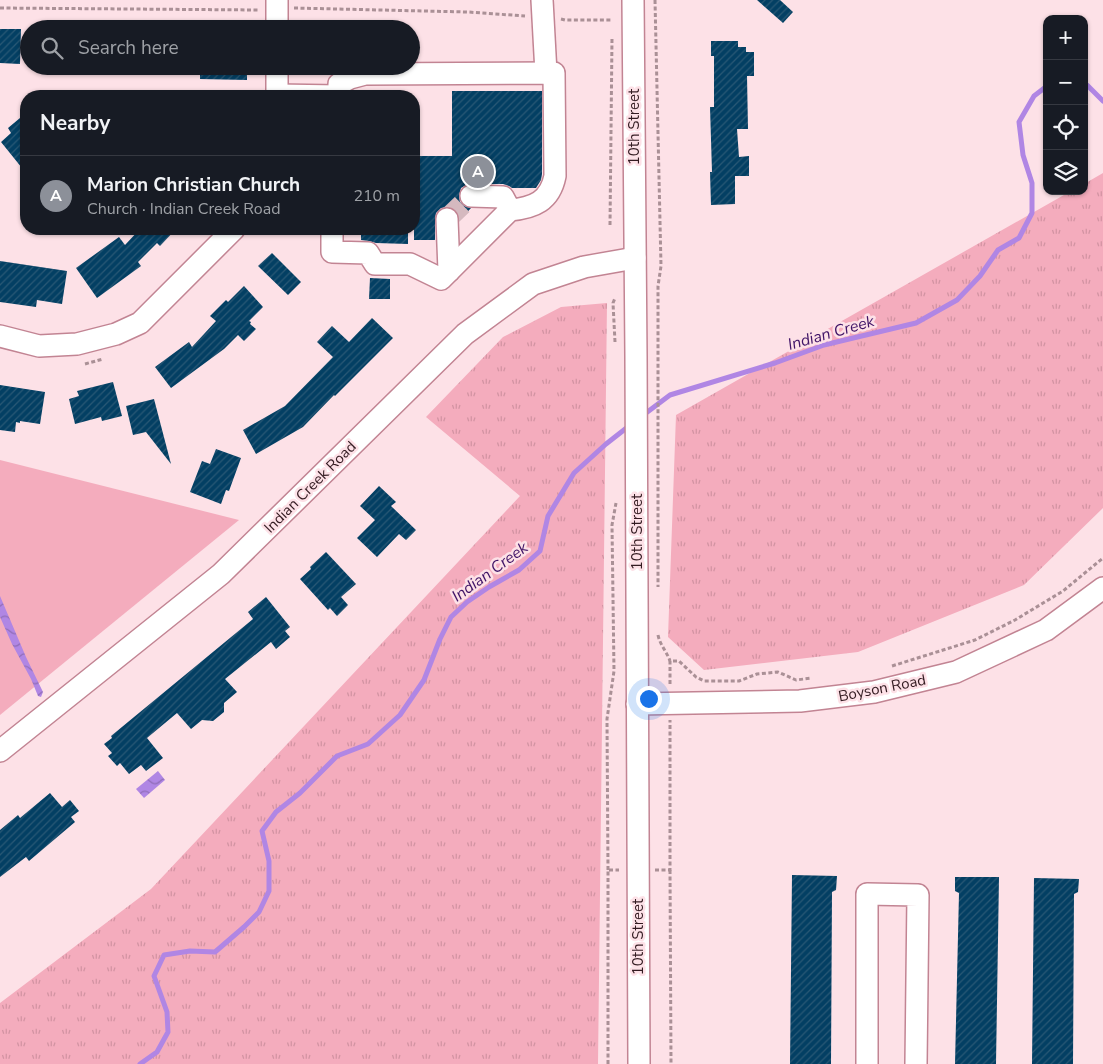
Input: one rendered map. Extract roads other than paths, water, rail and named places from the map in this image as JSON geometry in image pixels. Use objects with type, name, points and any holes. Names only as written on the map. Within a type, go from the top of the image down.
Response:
[{"type":"street","name":"10th Street","points":[[633,0],[639,1064]]},
{"type":"street","points":[[542,8],[546,73]]},
{"type":"street","points":[[332,235],[332,252],[368,253],[375,264],[410,264],[442,279],[510,210],[524,209],[536,204],[545,197],[553,186],[555,176],[554,73],[420,74]]},
{"type":"street","points":[[277,75],[277,90]]},
{"type":"street","points":[[339,90],[339,84],[361,75]]},
{"type":"street","points":[[471,196],[503,197],[510,210]]},
{"type":"street","points":[[446,219],[449,271]]},
{"type":"street","points":[[0,336],[39,346],[77,344],[124,331],[140,323],[228,235]]},
{"type":"street","name":"Indian Creek Road","points":[[0,751],[221,574],[465,334],[533,284],[584,268],[635,258]]},
{"type":"street","name":"Boyson Road","points":[[637,704],[800,701],[892,688],[956,672],[1046,630],[1103,588]]},
{"type":"street","points":[[867,1064],[867,894],[918,895],[916,1064]]},
{"type":"water","points":[[0,596],[43,692],[41,697],[38,696],[0,617]]},
{"type":"water","points":[[158,771],[165,780],[144,798],[136,789]]},
{"type":"waterway","name":"Indian Creek","points":[[1088,86],[1103,101]]},
{"type":"waterway","name":"Indian Creek","points":[[642,416],[670,395],[775,363],[824,345],[916,323],[957,300],[980,276],[998,250],[1019,238],[1032,213],[1032,183],[1023,155],[1019,122],[1034,96],[1043,89]]},
{"type":"waterway","name":"Indian Creek","points":[[140,1064],[157,1052],[168,1032],[167,1012],[154,976],[164,955],[190,951],[215,952],[259,912],[269,891],[269,861],[262,831],[276,812],[300,793],[337,756],[368,744],[400,715],[424,680],[451,617],[467,602],[519,570],[540,551],[548,516],[574,473],[629,426]]},
{"type":"tunnel","points":[[447,219],[471,196]]},
{"type":"place","name":"Marion Christian Church","points":[[478,172]]}]
